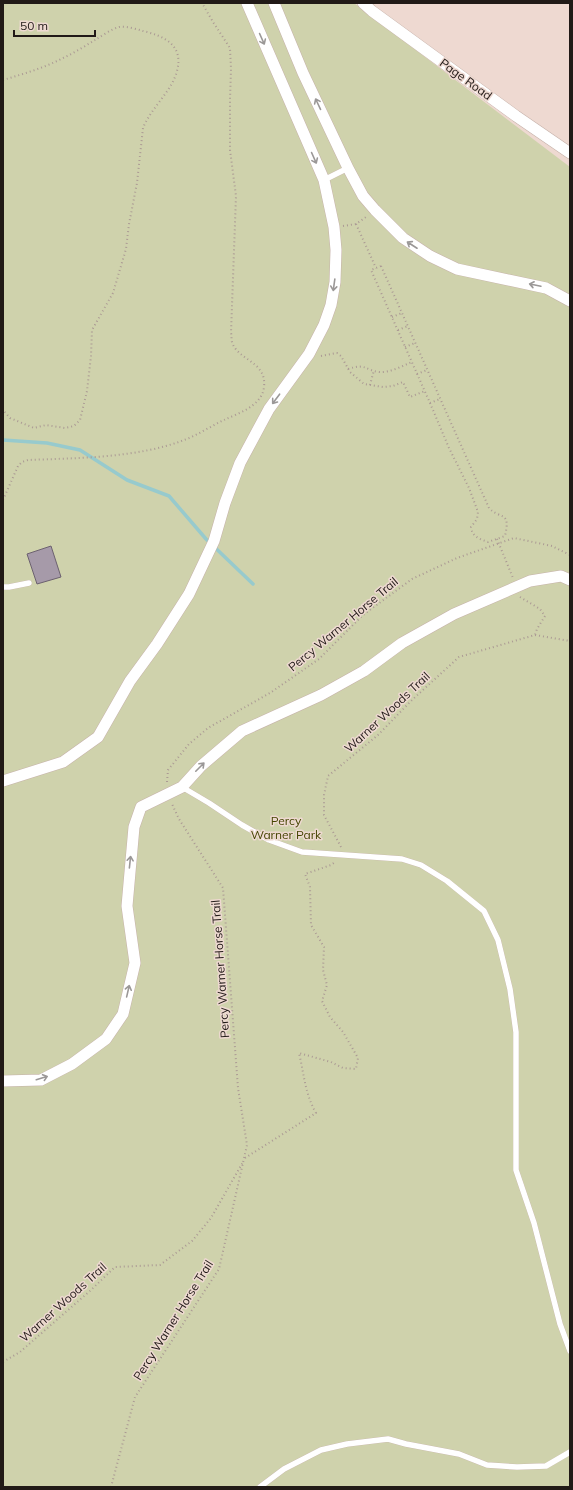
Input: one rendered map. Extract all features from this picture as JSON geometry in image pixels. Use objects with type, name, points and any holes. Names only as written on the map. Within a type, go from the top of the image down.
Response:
[{"type":"street","points":[[3,781],[63,762],[98,737],[130,681],[157,644],[189,594],[214,541],[225,503],[240,463],[269,409],[309,354],[324,325],[331,304],[335,282],[336,263],[334,227],[324,180],[247,3]]},
{"type":"street","points":[[274,3],[303,73],[348,168],[363,196],[402,238],[430,256],[457,269],[546,288],[570,301]]},
{"type":"street","name":"Page Road","points":[[363,3],[516,116],[570,153]]},
{"type":"street","points":[[3,1081],[41,1080],[72,1064],[106,1039],[123,1014],[135,963],[127,906],[134,827],[141,807],[182,787],[201,766],[242,731],[321,695],[364,671],[402,643],[454,614],[530,581],[561,576],[570,580]]},
{"type":"lane","points":[[324,180],[348,168]]},
{"type":"lane","points":[[3,587],[29,583]]},
{"type":"lane","points":[[182,787],[242,825],[269,840],[302,852],[402,859],[422,865],[447,881],[484,911],[498,940],[510,989],[516,1032],[516,1170],[534,1223],[560,1324],[570,1351]]},
{"type":"lane","points":[[260,1487],[284,1469],[321,1450],[347,1444],[388,1439],[459,1454],[487,1465],[517,1467],[546,1466],[570,1452]]},
{"type":"path","points":[[3,500],[18,466],[22,462],[28,460],[82,457],[153,449],[184,440],[226,419],[244,412],[257,401],[262,394],[264,387],[263,375],[259,368],[240,353],[232,343],[231,333],[236,196],[230,150],[230,48],[202,3]]},
{"type":"path","points":[[3,80],[31,72],[64,58],[119,27],[132,28],[166,39],[173,45],[178,56],[177,71],[165,94],[146,121],[143,128],[137,183],[126,249],[113,293],[92,330],[87,391],[80,420],[74,426],[65,428],[46,425],[34,428],[10,418],[3,410]]},
{"type":"path","points":[[334,227],[356,224],[375,210]]},
{"type":"path","points":[[356,224],[376,268]]},
{"type":"path","points":[[381,266],[489,508],[495,513],[504,516],[506,519],[505,536],[488,542],[477,538],[473,534],[472,527],[477,520],[478,512],[469,488],[449,448],[371,270],[376,268],[381,266]]},
{"type":"path","points":[[392,317],[402,313]]},
{"type":"path","points":[[398,330],[408,326]]},
{"type":"path","points":[[405,347],[416,343]]},
{"type":"path","points":[[304,361],[327,354],[337,353],[341,356],[350,372],[364,384],[383,387],[393,386],[403,382],[410,398],[425,391]]},
{"type":"path","points":[[348,369],[360,366],[374,370],[389,371],[412,362]]},
{"type":"path","points":[[370,385],[374,370]]},
{"type":"path","points":[[417,374],[427,370]]},
{"type":"path","points":[[430,403],[440,399]]},
{"type":"path","name":"Percy Warner Horse Trail","points":[[111,1487],[134,1397],[219,1269],[247,1145],[238,1088],[223,888],[179,819],[167,794],[168,770],[189,744],[208,728],[270,693],[319,658],[363,615],[412,578],[457,558],[514,538],[552,546],[570,555]]},
{"type":"path","points":[[497,539],[521,599],[526,600],[540,609],[545,616],[535,635]]},
{"type":"path","name":"Warner Woods Trail","points":[[3,1362],[20,1352],[115,1267],[160,1265],[192,1241],[210,1218],[244,1159],[316,1113],[309,1102],[305,1088],[305,1079],[299,1053],[331,1062],[343,1068],[356,1069],[358,1058],[343,1032],[330,1017],[322,1001],[327,985],[323,970],[324,946],[311,924],[310,887],[305,874],[332,865],[340,854],[341,847],[324,814],[324,795],[328,776],[378,735],[412,700],[459,657],[535,635],[570,641]]},
{"type":"green space","name":"Percy Warner Park","points":[[3,3],[354,3],[570,167],[570,1487],[3,1487]]},
{"type":"building","points":[[51,546],[61,577],[37,584],[27,554]]},
{"type":"waterway","points":[[3,440],[47,443],[80,450],[127,480],[169,496],[206,539],[253,584]]}]
